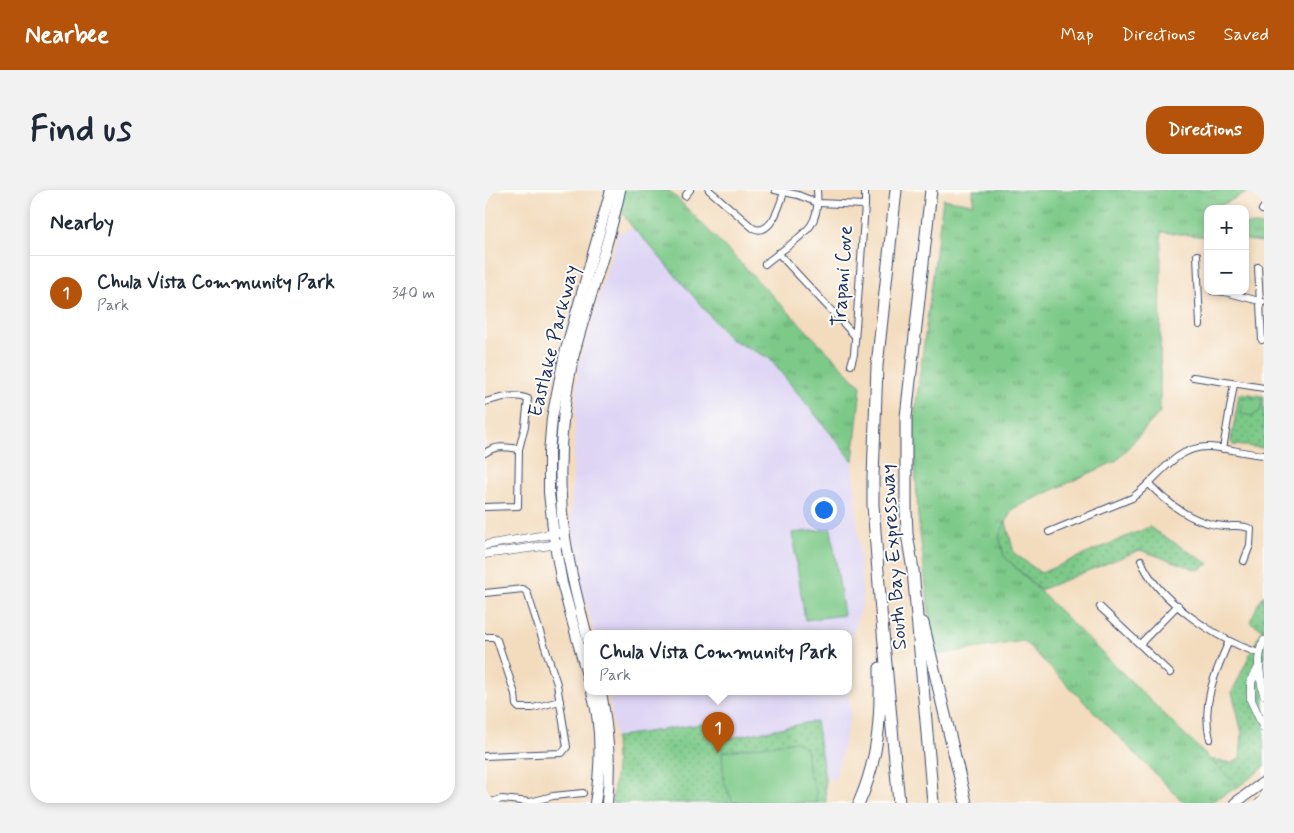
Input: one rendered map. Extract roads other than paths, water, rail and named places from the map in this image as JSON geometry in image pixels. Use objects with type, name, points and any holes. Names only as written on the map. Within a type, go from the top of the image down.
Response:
[{"type":"highway","name":"South Bay Expressway","points":[[896,190],[877,366],[873,506],[899,803]]},
{"type":"highway","name":"South Bay Expressway","points":[[931,190],[910,370],[906,424],[906,510],[933,803]]},
{"type":"highway","points":[[913,570],[932,664],[965,803]]},
{"type":"highway","points":[[859,803],[872,769],[879,735],[881,706],[881,611]]},
{"type":"main road","name":"Eastlake Parkway","points":[[585,630],[574,586],[566,543],[562,512],[561,463],[566,405],[573,359],[611,190]]},
{"type":"main road","name":"Eastlake Parkway","points":[[584,664],[562,583],[553,534],[549,493],[552,418],[565,353],[615,215],[620,190]]},
{"type":"main road","points":[[593,695],[599,735],[599,765],[595,803]]},
{"type":"main road","points":[[602,695],[608,734],[609,782],[607,803]]},
{"type":"main road","points":[[596,713],[601,716],[605,731],[608,734]]},
{"type":"main road","points":[[1235,803],[1264,782]]},
{"type":"street","points":[[685,196],[690,190]]},
{"type":"street","points":[[709,190],[753,228],[759,230],[764,230],[777,214],[784,192]]},
{"type":"street","points":[[775,190],[799,195],[817,203],[865,205]]},
{"type":"street","points":[[765,264],[812,224],[817,203],[817,190]]},
{"type":"street","name":"Trapani Cove","points":[[851,365],[854,354],[865,190]]},
{"type":"street","points":[[778,253],[855,336]]},
{"type":"street","points":[[1197,255],[1200,325]]},
{"type":"street","points":[[1258,267],[1262,301],[1262,340]]},
{"type":"street","points":[[1199,292],[1204,292]]},
{"type":"street","points":[[1237,295],[1262,301]]},
{"type":"street","points":[[1193,377],[1264,388]]},
{"type":"street","points":[[1223,449],[1234,384]]},
{"type":"street","points":[[485,402],[501,397],[522,396],[528,399],[525,426],[519,449],[517,506],[485,507]]},
{"type":"street","points":[[485,453],[492,448],[500,446],[519,449]]},
{"type":"street","points":[[1049,532],[1132,498],[1183,453],[1204,447],[1264,455]]},
{"type":"street","points":[[1149,484],[1171,505],[1183,513],[1218,525],[1244,525],[1251,529],[1250,545],[1244,561]]},
{"type":"street","points":[[485,544],[565,532]]},
{"type":"street","points":[[485,554],[566,543]]},
{"type":"street","points":[[1141,560],[1145,569],[1159,588],[1195,621],[1229,641],[1259,653]]},
{"type":"street","points":[[485,593],[523,589],[527,592],[557,684],[567,747],[562,753],[485,756]]},
{"type":"street","points":[[1140,644],[1178,605]]},
{"type":"street","points":[[1100,607],[1170,673]]},
{"type":"street","points":[[485,636],[494,637],[497,640],[515,694],[516,705],[519,708],[533,708],[560,701]]},
{"type":"street","points":[[1210,739],[1206,724],[1210,695],[1215,674],[1229,641]]},
{"type":"street","points":[[1264,641],[1259,653],[1259,666],[1264,694]]},
{"type":"street","points":[[1259,666],[1251,682],[1251,700],[1264,728]]},
{"type":"street","points":[[485,796],[486,803],[503,799],[526,802],[553,796],[561,800],[583,793]]},
{"type":"place","name":"Chula Vista Community Park","points":[[718,753]]}]
